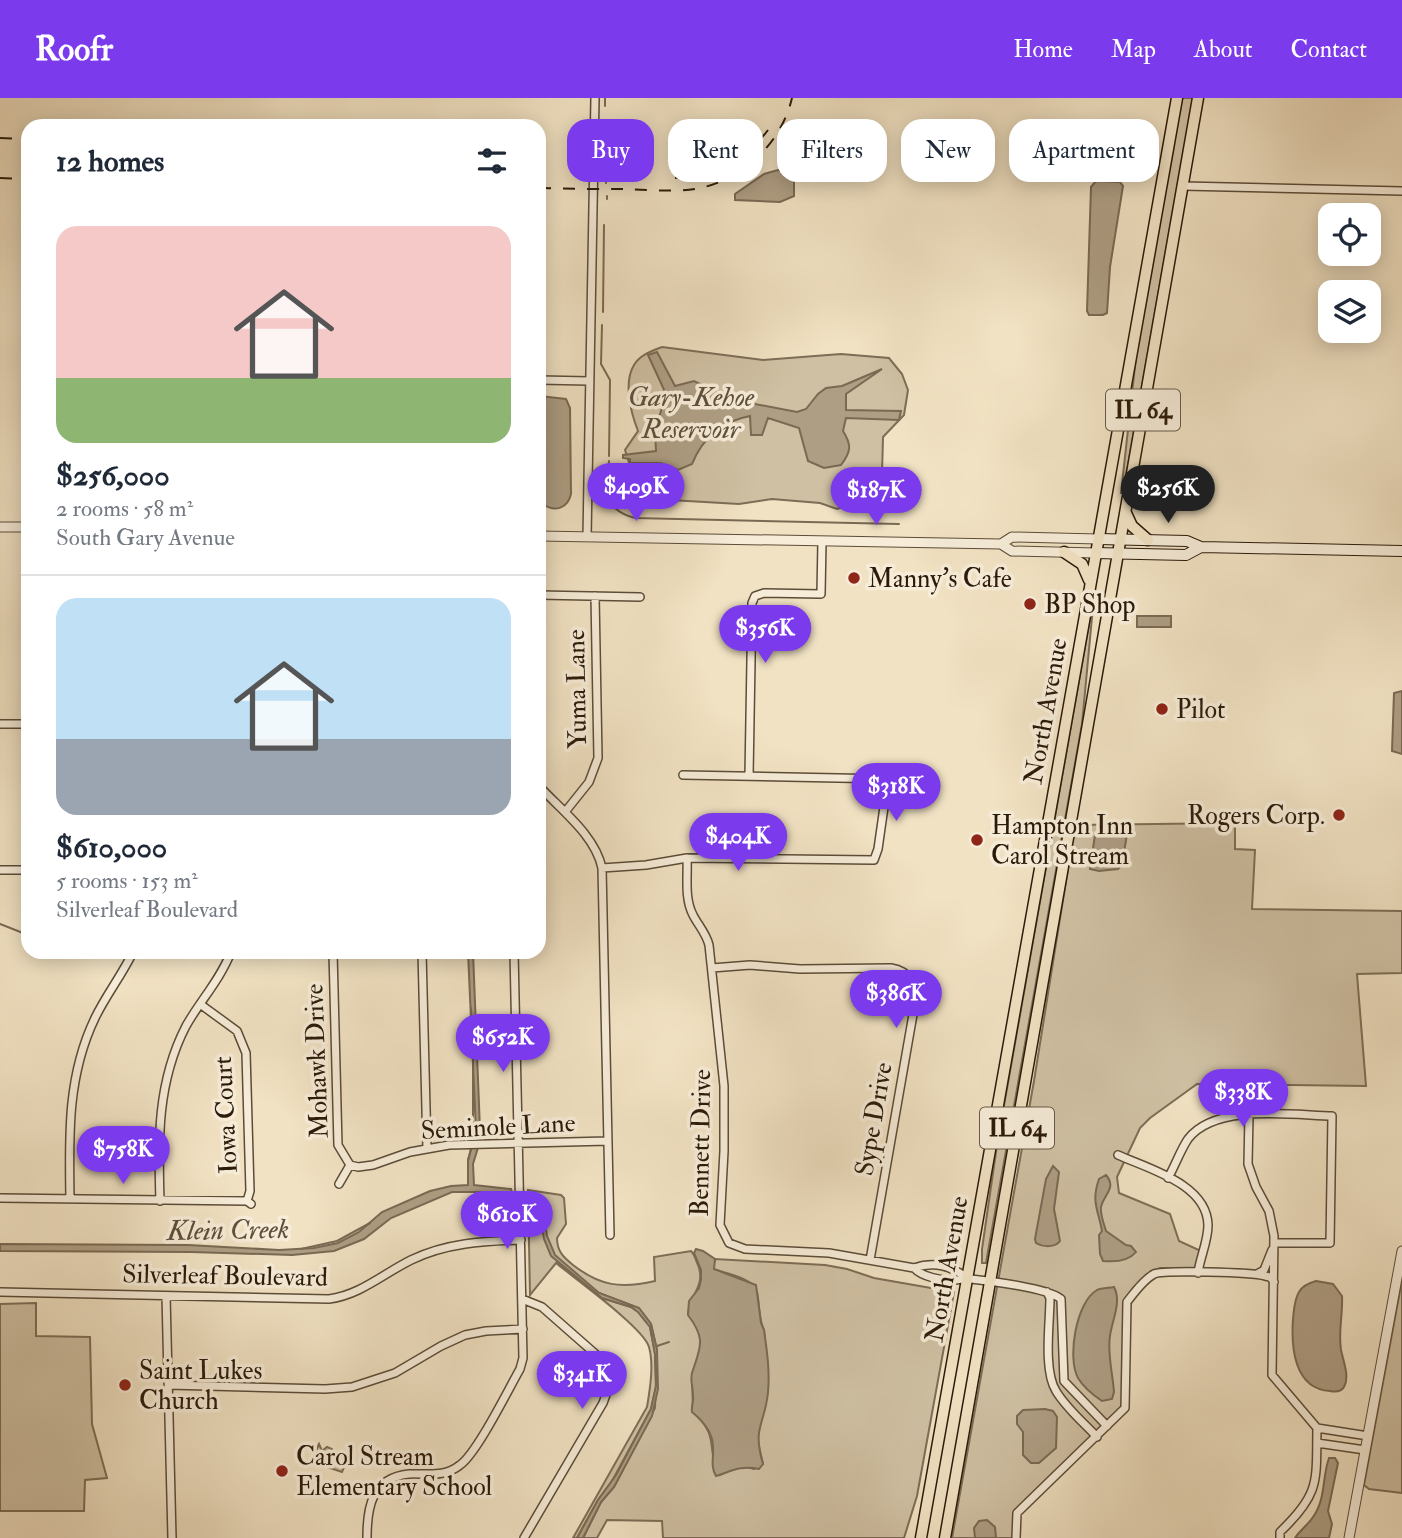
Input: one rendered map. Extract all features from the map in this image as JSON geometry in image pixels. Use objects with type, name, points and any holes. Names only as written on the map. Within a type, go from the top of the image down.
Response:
[{"type":"main road","name":"North Avenue","points":[[921,1538],[1177,98]]},
{"type":"main road","name":"IL 64","points":[[1120,539],[1198,98]]},
{"type":"main road","points":[[1125,512],[1132,526],[1148,540]]},
{"type":"main road","points":[[1098,539],[1187,541],[1201,547],[1402,551]]},
{"type":"main road","name":"North Avenue","points":[[945,1538],[1120,539]]},
{"type":"main road","points":[[1095,553],[1186,555],[1201,547]]},
{"type":"main road","points":[[1064,552],[1082,564],[1090,582]]},
{"type":"street","points":[[587,537],[595,98]]},
{"type":"street","points":[[1184,186],[1402,191]]},
{"type":"street","points":[[546,380],[589,381]]},
{"type":"street","points":[[0,527],[21,527]]},
{"type":"street","points":[[546,536],[1001,544],[1012,551],[1095,553]]},
{"type":"street","points":[[1001,544],[1012,537],[1098,539]]},
{"type":"street","points":[[749,776],[754,599],[764,593],[821,594],[822,541]]},
{"type":"street","points":[[546,596],[640,597]]},
{"type":"street","name":"Yuma Lane","points":[[565,812],[589,782],[598,758],[595,596]]},
{"type":"street","points":[[0,724],[21,724]]},
{"type":"street","points":[[602,868],[646,865],[687,858],[874,860],[888,779],[683,775]]},
{"type":"street","points":[[546,795],[565,812],[595,848],[602,868],[610,1235]]},
{"type":"street","name":"Bennett Drive","points":[[687,858],[689,906],[707,938],[723,1069],[724,1152],[720,1225],[725,1239],[741,1249],[829,1253],[914,1268],[924,1265],[952,1267],[968,1278]]},
{"type":"street","points":[[0,870],[21,870]]},
{"type":"street","points":[[70,1199],[70,1110],[79,1060],[100,1009],[129,959]]},
{"type":"street","points":[[0,1198],[160,1201],[159,1135],[163,1091],[177,1046],[228,959]]},
{"type":"street","name":"Mohawk Drive","points":[[333,959],[337,1136],[339,1150],[350,1165]]},
{"type":"street","points":[[422,959],[427,1148]]},
{"type":"street","points":[[367,1538],[368,1509],[382,1484],[407,1474],[445,1473],[458,1467],[467,1459],[522,1364],[514,959]]},
{"type":"street","name":"Sype Drive","points":[[712,968],[750,965],[800,969],[891,968],[901,970],[913,981],[916,990],[915,1003],[870,1260]]},
{"type":"street","name":"Iowa Court","points":[[160,1201],[249,1203],[246,1053],[237,1031],[200,1004]]},
{"type":"street","points":[[1249,1115],[1248,1164],[1269,1211],[1275,1243],[1272,1375],[1317,1428],[1315,1486],[1307,1503],[1280,1532],[1280,1538]]},
{"type":"street","points":[[1168,1178],[1188,1140],[1198,1130],[1222,1118],[1249,1115],[1332,1116],[1330,1243],[1275,1243]]},
{"type":"street","name":"Seminole Lane","points":[[350,1165],[373,1165],[427,1148],[450,1145],[608,1141]]},
{"type":"street","points":[[1118,1156],[1192,1192],[1205,1208],[1207,1237],[1198,1273]]},
{"type":"street","points":[[339,1184],[350,1165]]},
{"type":"street","name":"Silverleaf Boulevard","points":[[0,1292],[342,1298],[411,1260],[441,1249],[468,1243],[521,1240]]},
{"type":"street","points":[[1257,1274],[1264,1270],[1275,1243]]},
{"type":"street","points":[[1349,1538],[1402,1251]]},
{"type":"street","name":"Bennett Drive","points":[[914,1268],[920,1275],[953,1281],[968,1278]]},
{"type":"street","points":[[1016,1538],[1017,1513],[1125,1408],[1126,1302],[1153,1274],[1257,1274],[1267,1276],[1274,1282]]},
{"type":"street","points":[[968,1278],[1047,1292],[1061,1299],[1064,1381],[1107,1426]]},
{"type":"street","points":[[1047,1292],[1050,1298],[1052,1384],[1097,1437]]},
{"type":"street","points":[[166,1296],[172,1538]]},
{"type":"street","points":[[522,1300],[542,1307],[597,1354],[607,1379],[607,1392],[603,1403],[524,1538]]},
{"type":"street","points":[[169,1385],[325,1389],[352,1387],[395,1373],[465,1335],[523,1329]]},
{"type":"street","points":[[1050,1332],[1063,1332]]},
{"type":"street","points":[[1317,1428],[1368,1436]]},
{"type":"street","points":[[1317,1443],[1365,1450]]},
{"type":"shaded area","points":[[1182,98],[1193,98],[1121,493],[1136,357]]},
{"type":"shaded area","points":[[662,347],[763,360],[841,354],[889,358],[902,374],[908,390],[904,415],[883,437],[882,475],[868,505],[854,503],[837,509],[820,503],[772,499],[739,504],[670,500],[645,490],[632,472],[625,450],[638,431],[631,407],[629,380],[639,359]]},
{"type":"shaded area","points":[[1094,596],[1082,724],[986,1263],[982,1263],[997,1145]]},
{"type":"shaded area","points":[[1235,823],[1235,849],[1255,850],[1252,909],[1402,911],[1402,973],[1357,974],[1366,1086],[1197,1084],[1140,1128],[1117,1177],[1119,1193],[1170,1214],[1179,1241],[1201,1251],[1196,1269],[1160,1268],[1146,1277],[1125,1300],[1123,1407],[1014,1513],[1014,1538],[952,1538],[1034,1081],[1075,825]]},
{"type":"shaded area","points":[[528,1190],[561,1195],[564,1198],[566,1224],[557,1238],[559,1250],[573,1265],[602,1281],[632,1285],[655,1281],[654,1257],[691,1251],[694,1254],[700,1279],[688,1314],[699,1329],[701,1340],[699,1358],[692,1374],[693,1412],[702,1421],[710,1436],[713,1458],[720,1475],[736,1468],[754,1469],[763,1464],[757,1438],[768,1391],[764,1330],[755,1287],[731,1274],[713,1269],[715,1259],[825,1265],[874,1278],[954,1292],[917,1496],[904,1538],[663,1538],[662,1521],[607,1520],[597,1538],[583,1538],[601,1502],[614,1487],[655,1408],[656,1387],[651,1409],[611,1483],[598,1500],[577,1538],[573,1538],[647,1407],[651,1361],[649,1347],[635,1328],[556,1263],[530,1295]],"holes":[[[559,1260],[599,1293],[639,1308],[651,1324],[657,1350],[656,1382],[650,1327],[631,1307],[602,1298],[557,1262]]]},
{"type":"shaded area","points":[[1402,1280],[1402,1493],[1369,1489],[1364,1485]]},
{"type":"shaded area","points":[[36,1303],[36,1336],[90,1337],[92,1424],[107,1478],[85,1480],[84,1511],[0,1511],[0,1304]]},
{"type":"shaded area","points":[[319,1444],[322,1451],[327,1447],[332,1449],[344,1467],[342,1472],[315,1463],[318,1457],[314,1455]]},
{"type":"water","points":[[777,170],[777,182],[794,182],[794,196],[780,202],[735,200],[735,194],[752,182],[763,182],[764,174]]},
{"type":"water","points":[[1095,182],[1120,182],[1123,186],[1110,267],[1107,313],[1103,315],[1089,315],[1087,311],[1091,187]]},
{"type":"water","name":"Gary-Kehoe Reservoir","points":[[657,352],[675,386],[694,381],[734,400],[797,412],[806,409],[826,388],[842,386],[882,369],[846,394],[846,410],[901,411],[899,420],[846,418],[843,431],[849,444],[847,456],[841,465],[824,468],[808,461],[799,428],[768,418],[762,435],[751,435],[750,416],[731,422],[715,432],[702,446],[692,464],[678,470],[661,463],[630,463],[630,459],[623,458],[623,455],[656,451],[655,431],[666,394],[648,355]]},
{"type":"water","points":[[546,397],[566,399],[570,408],[571,494],[564,506],[548,507]]},
{"type":"water","points":[[768,606],[792,607],[791,643],[788,646],[765,645]]},
{"type":"water","points":[[1137,616],[1171,616],[1171,627],[1137,627]]},
{"type":"water","points":[[1402,691],[1402,754],[1392,751],[1394,693]]},
{"type":"water","points":[[1103,831],[1121,831],[1127,834],[1122,864],[1118,869],[1090,869],[1095,835]]},
{"type":"water","points":[[468,959],[473,959],[480,1130],[480,1141],[473,1164],[474,1185],[511,1189],[512,1192],[533,1198],[544,1216],[547,1236],[555,1255],[599,1293],[639,1308],[651,1324],[657,1350],[658,1389],[652,1416],[583,1538],[577,1538],[598,1500],[616,1475],[651,1409],[656,1386],[655,1354],[650,1327],[638,1312],[631,1307],[602,1298],[551,1256],[544,1239],[539,1211],[530,1204],[495,1192],[452,1192],[391,1218],[364,1239],[334,1251],[292,1255],[0,1251],[0,1244],[188,1245],[279,1250],[314,1248],[338,1243],[359,1232],[382,1212],[430,1191],[468,1185],[468,1160],[476,1131]]},
{"type":"water","points":[[1053,1166],[1059,1172],[1054,1209],[1060,1241],[1052,1246],[1045,1246],[1036,1243],[1035,1239],[1046,1179]]},
{"type":"water","points":[[1106,1175],[1110,1187],[1101,1210],[1106,1231],[1136,1252],[1121,1261],[1103,1261],[1100,1254],[1099,1235],[1102,1231],[1096,1194],[1099,1179]]},
{"type":"water","points":[[696,1249],[715,1259],[714,1269],[756,1285],[769,1377],[759,1433],[763,1464],[759,1469],[741,1468],[716,1476],[711,1437],[703,1423],[692,1412],[691,1376],[698,1356],[700,1337],[688,1315],[689,1301],[699,1288],[701,1280],[701,1270],[694,1253]]},
{"type":"water","points":[[1316,1281],[1333,1284],[1342,1296],[1340,1343],[1346,1368],[1346,1383],[1338,1391],[1318,1388],[1309,1383],[1302,1375],[1294,1354],[1296,1298],[1302,1288]]},
{"type":"water","points":[[1114,1287],[1117,1305],[1109,1350],[1114,1392],[1112,1399],[1102,1401],[1078,1378],[1073,1358],[1074,1345],[1079,1318],[1090,1296],[1097,1290]]},
{"type":"water","points":[[1023,1410],[1053,1411],[1057,1417],[1056,1448],[1039,1463],[1031,1463],[1023,1455],[1023,1432],[1017,1424],[1017,1416]]},
{"type":"water","points":[[1329,1458],[1335,1458],[1338,1463],[1328,1511],[1332,1524],[1329,1538],[1295,1538],[1317,1510]]},
{"type":"water","points":[[987,1520],[995,1527],[996,1538],[975,1538],[974,1528],[979,1521]]},
{"type":"waterway","points":[[605,98],[605,106]]},
{"type":"waterway","points":[[603,312],[604,225]]},
{"type":"waterway","points":[[602,325],[601,364],[610,380],[609,456]]},
{"type":"waterway","points":[[609,461],[605,485],[608,498],[621,513],[635,518],[899,524]]},
{"type":"waterway","points":[[0,924],[21,932]]},
{"type":"waterway","points":[[471,1008],[472,1024]]},
{"type":"waterway","points":[[473,1046],[473,1140]]},
{"type":"waterway","points":[[468,1161],[471,1149]]},
{"type":"waterway","name":"Klein Creek","points":[[301,1249],[337,1241],[370,1223]]},
{"type":"waterway","points":[[657,1346],[669,1342]]},
{"type":"railway","points":[[546,188],[669,191],[712,185],[743,169],[769,145],[787,115],[792,98]]},
{"type":"railway","points":[[763,136],[768,130]]},
{"type":"railway","points":[[0,138],[21,139]]},
{"type":"railway","points":[[0,178],[21,179]]},
{"type":"place","name":"Manny's Cafe","points":[[854,578]]},
{"type":"place","name":"BP Shop","points":[[1030,604]]},
{"type":"place","name":"Pilot","points":[[1162,709]]},
{"type":"place","name":"Rogers Corp.","points":[[1339,815]]},
{"type":"place","name":"Hampton Inn Carol Stream","points":[[977,840]]},
{"type":"place","name":"Saint Lukes Church","points":[[125,1385]]},
{"type":"place","name":"Carol Stream Elementary School","points":[[282,1471]]}]
